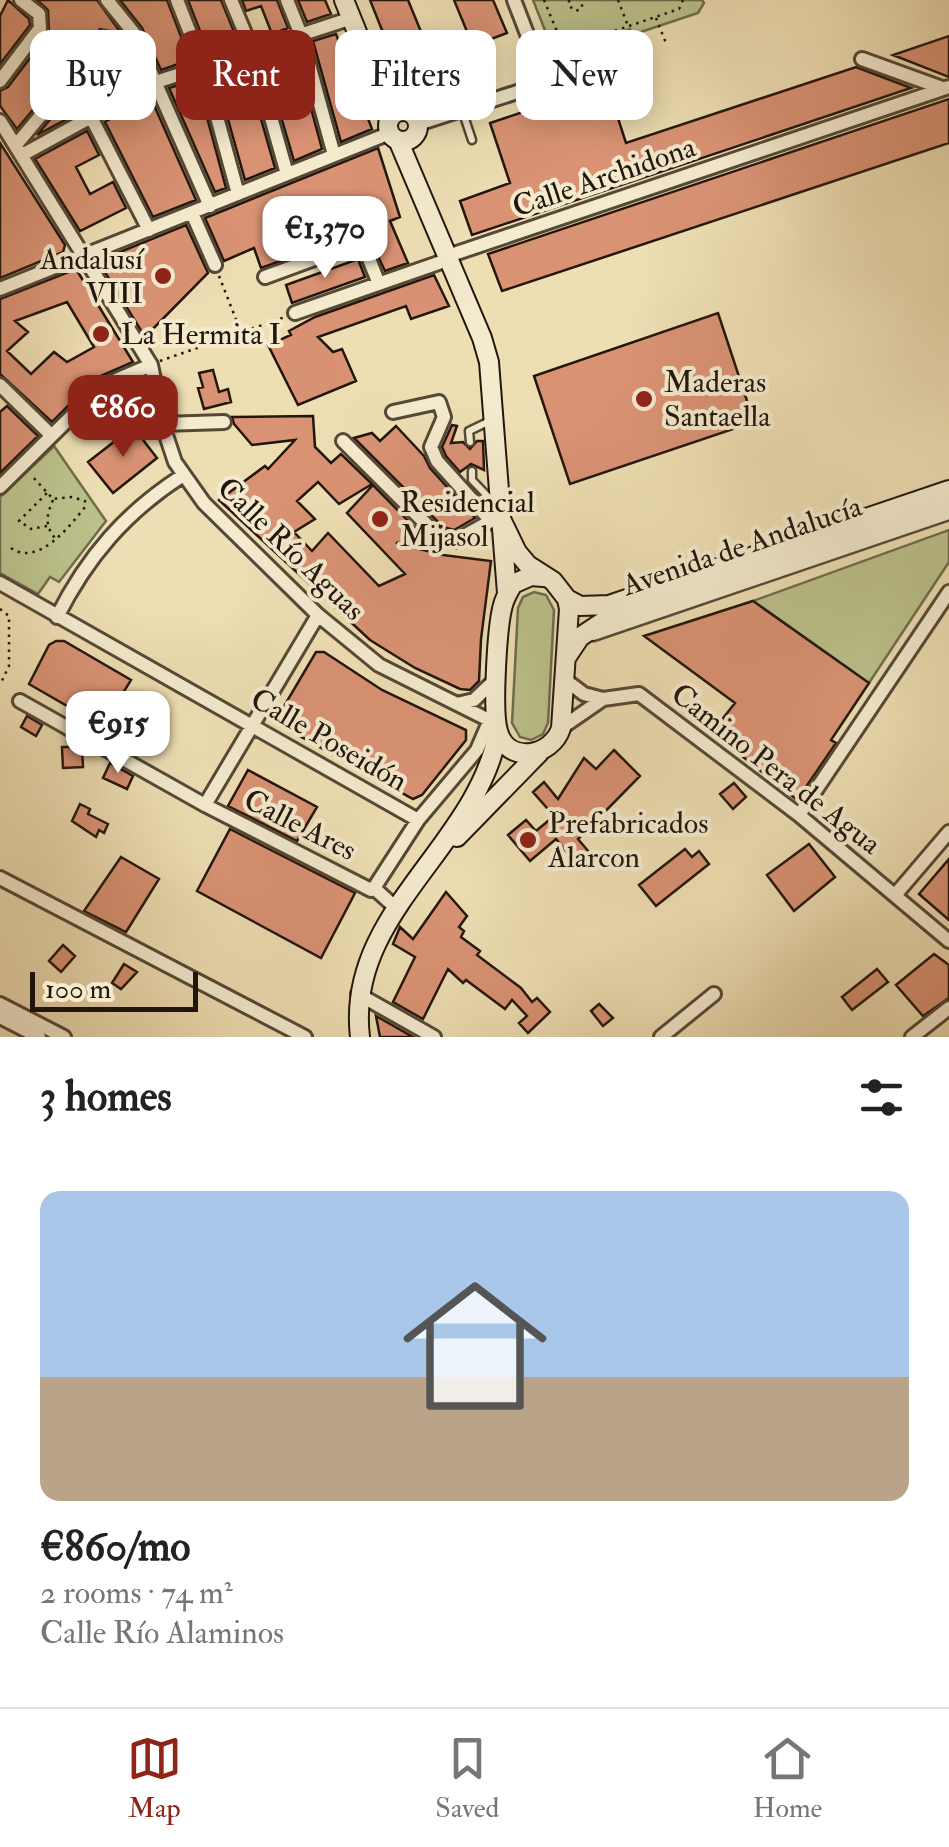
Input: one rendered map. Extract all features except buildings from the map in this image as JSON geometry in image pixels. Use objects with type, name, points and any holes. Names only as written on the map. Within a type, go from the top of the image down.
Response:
[{"type":"street","points":[[0,81],[40,28],[39,14],[21,0]]},
{"type":"street","points":[[107,0],[131,30]]},
{"type":"street","points":[[177,0],[189,30]]},
{"type":"street","points":[[231,0],[244,30]]},
{"type":"street","points":[[288,0],[299,30]]},
{"type":"street","points":[[344,0],[393,130],[482,338],[488,362],[497,516],[507,593],[502,608],[496,728],[483,781],[375,944],[358,994],[360,1037]]},
{"type":"street","points":[[514,0],[526,30]]},
{"type":"street","points":[[315,30],[352,18]]},
{"type":"street","points":[[862,59],[947,89]]},
{"type":"street","points":[[315,86],[334,155]]},
{"type":"street","points":[[156,88],[210,206]]},
{"type":"street","name":"Calle Archidona","points":[[296,314],[446,258],[947,89]]},
{"type":"street","points":[[0,288],[393,130],[405,110],[414,115],[418,124],[412,138],[393,130]]},
{"type":"street","points":[[19,150],[42,120]]},
{"type":"street","points":[[19,150],[83,120]]},
{"type":"street","points":[[99,120],[148,230]]},
{"type":"street","points":[[218,120],[238,194]]},
{"type":"street","points":[[272,120],[287,174]]},
{"type":"street","points":[[418,124],[431,120]]},
{"type":"street","name":"Calle Río Aguas","points":[[0,122],[150,365],[163,424],[182,476],[244,545],[318,615],[379,665],[496,728]]},
{"type":"street","points":[[192,214],[215,265]]},
{"type":"street","points":[[265,278],[355,244],[365,249],[379,284]]},
{"type":"street","points":[[0,487],[102,386],[150,365]]},
{"type":"street","points":[[0,385],[51,436]]},
{"type":"street","points":[[393,412],[434,401],[442,406],[444,417],[431,446],[437,461],[477,506],[497,516],[517,552],[543,577],[553,581],[566,599],[570,652],[561,728],[553,744],[539,752],[438,854]]},
{"type":"street","points":[[163,424],[224,422]]},
{"type":"street","points":[[344,442],[438,536],[455,541],[497,516]]},
{"type":"street","points":[[57,617],[84,569],[111,534],[147,500],[182,476]]},
{"type":"street","name":"Avenida de Andalucía","points":[[566,599],[580,606],[608,605],[949,490]]},
{"type":"street","name":"Avenida de Andalucía","points":[[570,652],[580,637],[601,623],[949,506]]},
{"type":"street","points":[[507,593],[521,579],[543,577]]},
{"type":"street","name":"Calle Poseidón","points":[[0,583],[418,820]]},
{"type":"street","points":[[798,815],[949,592]]},
{"type":"street","points":[[206,804],[318,615]]},
{"type":"street","points":[[457,704],[482,695],[498,677]]},
{"type":"street","points":[[564,678],[584,694],[603,699]]},
{"type":"street","name":"Camino Pera de Agua","points":[[603,699],[639,694],[798,815],[949,941]]},
{"type":"street","points":[[561,728],[603,699]]},
{"type":"street","name":"Calle Ares","points":[[20,702],[206,804],[371,890],[374,888],[396,908]]},
{"type":"street","points":[[374,888],[418,820],[496,728]]},
{"type":"street","points":[[476,750],[496,728]]},
{"type":"street","points":[[496,728],[519,753],[539,752]]},
{"type":"street","points":[[896,894],[949,832]]},
{"type":"street","points":[[0,878],[305,1037]]},
{"type":"street","points":[[358,994],[434,1037]]},
{"type":"street","points":[[660,1037],[714,994]]},
{"type":"street","points":[[0,1004],[64,1037]]},
{"type":"street","points":[[912,1037],[949,1008]]},
{"type":"street","points":[[0,1017],[39,1037]]},
{"type":"lane","points":[[465,120],[472,140]]},
{"type":"lane","points":[[470,442],[470,432],[493,419]]},
{"type":"lane","points":[[472,470],[472,480],[497,516]]},
{"type":"lane","points":[[477,486],[477,506]]},
{"type":"lane","points":[[570,652],[949,516]]},
{"type":"path","points":[[544,0],[556,30]]},
{"type":"path","points":[[569,0],[568,6],[576,11],[582,0]]},
{"type":"path","points":[[618,0],[628,26]]},
{"type":"path","points":[[617,30],[679,9],[683,0]]},
{"type":"path","points":[[656,17],[666,44]]},
{"type":"path","points":[[215,265],[241,332]]},
{"type":"path","points":[[150,365],[296,314]]},
{"type":"path","points":[[27,471],[53,499],[47,526],[55,538]]},
{"type":"path","points":[[47,526],[31,529],[19,522],[48,492]]},
{"type":"path","points":[[10,548],[30,554],[43,549],[84,510],[86,503],[72,497],[53,499]]},
{"type":"path","points":[[0,609],[9,616],[9,666],[0,685]]},
{"type":"green space","points":[[533,0],[704,3],[698,13],[647,30],[545,30]]},
{"type":"green space","points":[[54,446],[106,521],[59,582],[50,577],[38,594],[0,573],[0,497]]},
{"type":"green space","points":[[949,530],[949,562],[869,683],[753,601]]},
{"type":"green space","points":[[534,592],[546,595],[554,610],[548,723],[543,734],[531,740],[520,737],[512,723],[518,608],[523,597]]},
{"type":"place","name":"Andalusí VIII","points":[[163,276]]},
{"type":"place","name":"La Hermita I","points":[[101,334]]},
{"type":"place","name":"Maderas Santaella","points":[[644,399]]},
{"type":"place","name":"Residencial Mijasol","points":[[380,519]]},
{"type":"place","name":"Prefabricados Alarcon","points":[[528,840]]}]
